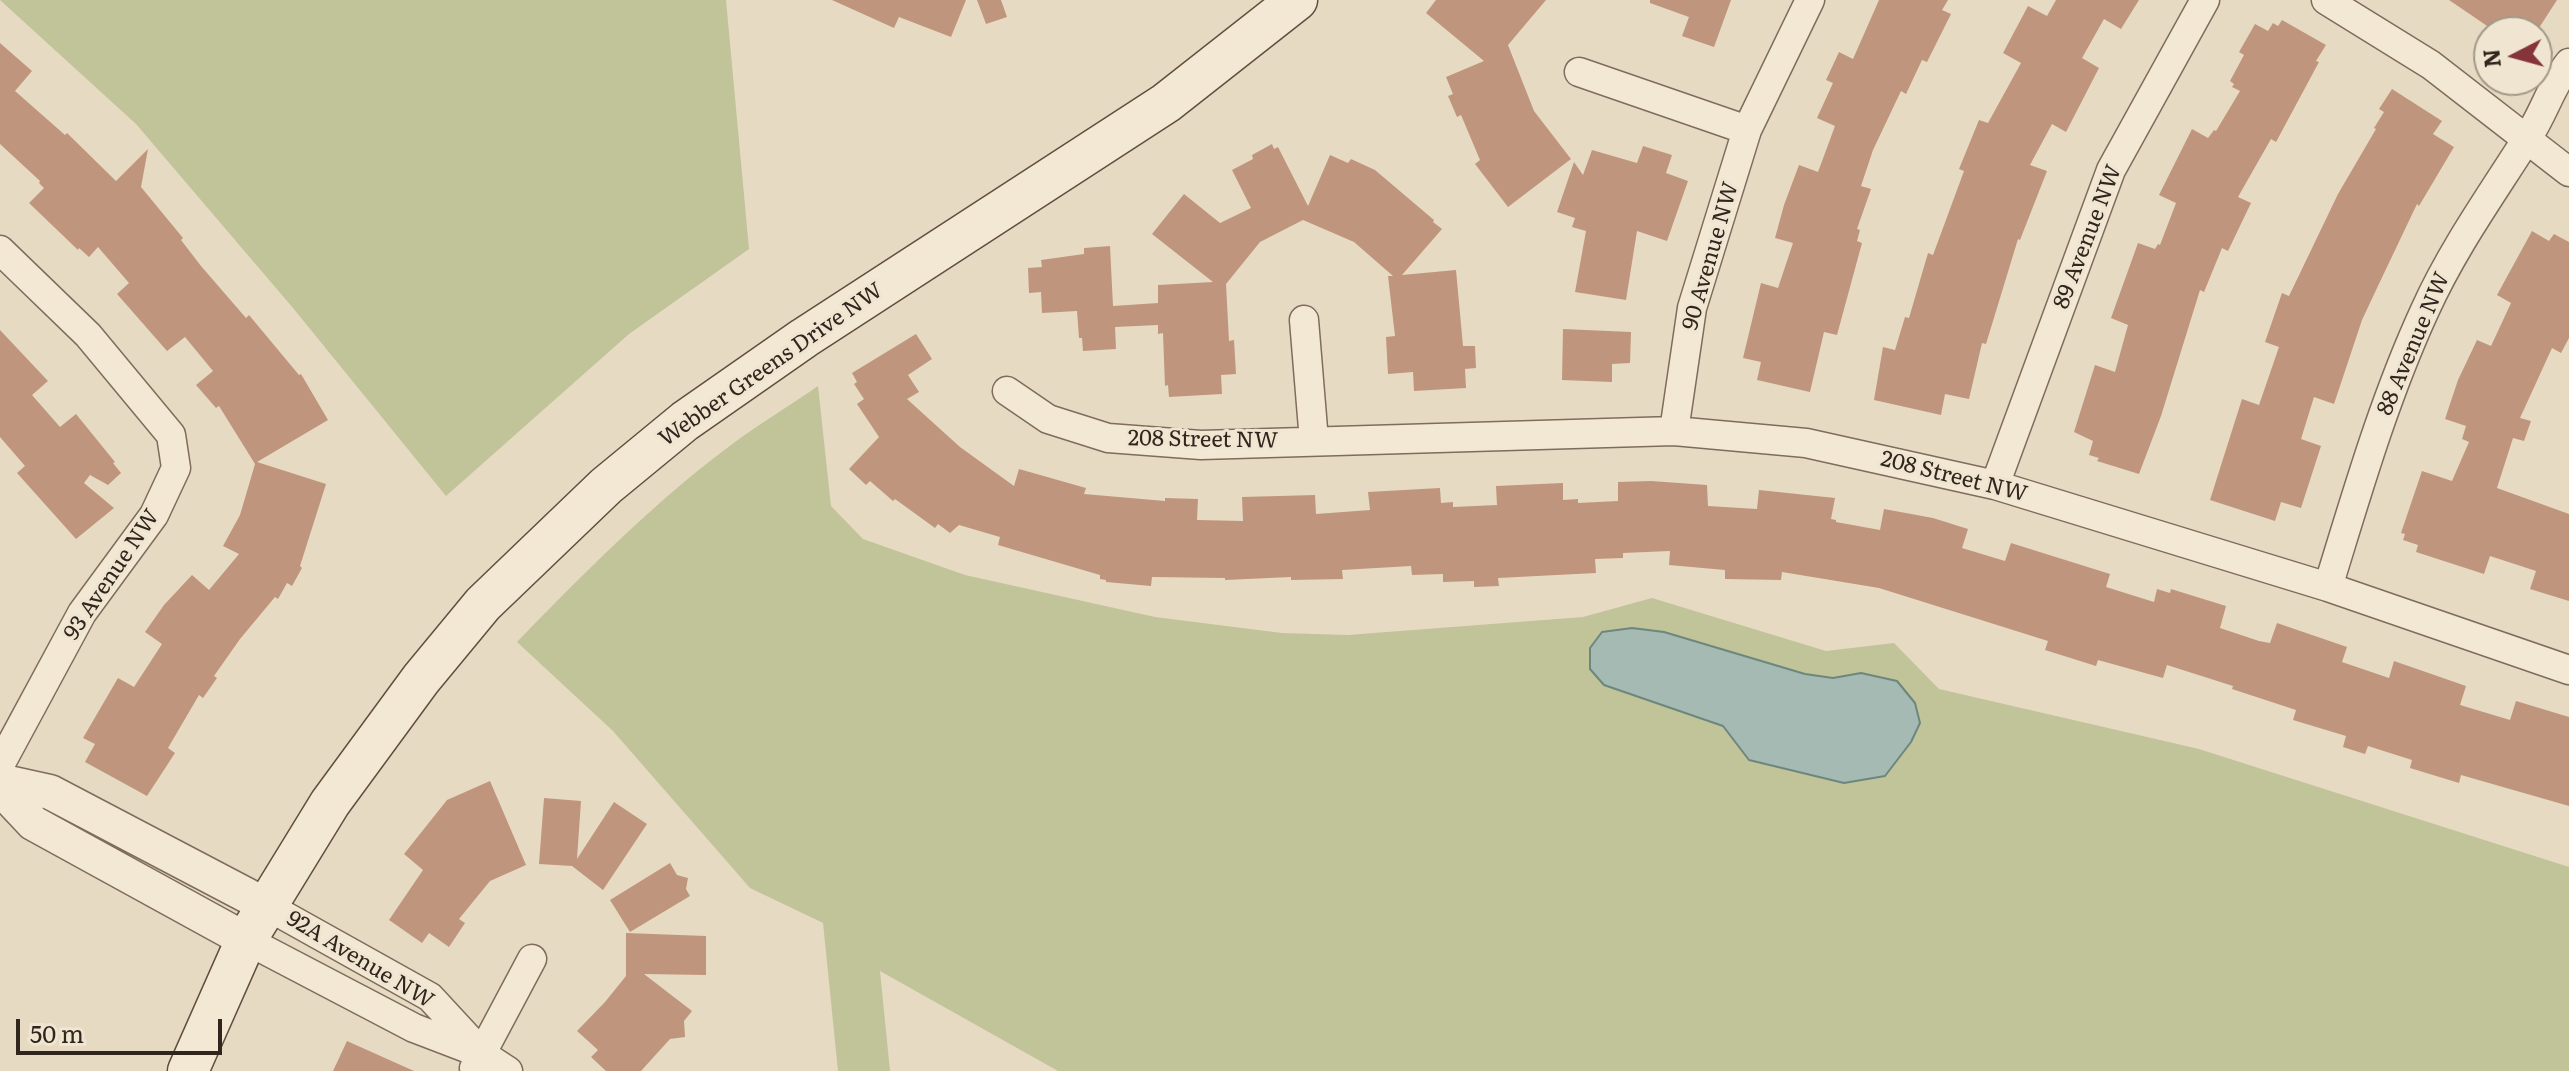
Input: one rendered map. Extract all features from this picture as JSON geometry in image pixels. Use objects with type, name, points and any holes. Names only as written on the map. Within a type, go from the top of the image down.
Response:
[{"type":"main road","name":"Webber Greens Drive NW","points":[[188,1071],[246,940],[330,803],[421,679],[483,604],[606,486],[685,421],[779,355],[1166,103],[1297,0]]},
{"type":"street","name":"90 Avenue NW","points":[[1674,431],[1692,308],[1747,130],[1810,0]]},
{"type":"street","name":"89 Avenue NW","points":[[1995,485],[2111,170],[2205,0]]},
{"type":"street","points":[[2326,0],[2534,129],[2569,172]]},
{"type":"street","name":"88 Avenue NW","points":[[2328,587],[2372,443],[2425,310],[2466,231],[2534,129],[2555,82],[2569,63]]},
{"type":"street","points":[[1579,72],[1747,130]]},
{"type":"street","name":"88 Avenue NW","points":[[2534,129],[2569,103]]},
{"type":"street","name":"93 Avenue NW","points":[[0,250],[88,335],[171,435],[176,468],[154,515],[82,613],[0,765]]},
{"type":"street","points":[[1304,320],[1314,441]]},
{"type":"street","name":"208 Street NW","points":[[1007,391],[1048,419],[1108,438],[1201,445],[1674,431],[1806,443],[1995,485],[2328,587],[2569,670]]},
{"type":"street","points":[[0,781],[50,792],[267,906]]},
{"type":"street","points":[[0,788],[33,823],[246,940]]},
{"type":"street","name":"92A Avenue NW","points":[[267,906],[430,997],[477,1062]]},
{"type":"street","name":"92A Avenue NW","points":[[246,940],[477,1062],[508,1071]]},
{"type":"street","points":[[477,1062],[532,959]]},
{"type":"green space","points":[[0,0],[726,0],[749,249],[629,334],[446,496],[293,308],[136,124]]},
{"type":"green space","points":[[818,386],[831,506],[863,539],[965,575],[1155,617],[1282,633],[1348,635],[1583,617],[1652,598],[1826,651],[1894,643],[1939,689],[2199,749],[2569,867],[2569,1071],[1058,1071],[880,971],[890,1071],[838,1071],[823,923],[750,888],[613,731],[517,642],[594,565],[702,467]]},
{"type":"water","points":[[1632,628],[1664,632],[1805,674],[1833,678],[1861,673],[1897,681],[1915,703],[1920,723],[1911,742],[1885,776],[1844,783],[1749,760],[1723,726],[1604,685],[1590,669],[1590,648],[1602,632]]},
{"type":"building","points":[[832,0],[966,0],[951,37],[899,17],[894,28]]},
{"type":"building","points":[[977,0],[1001,0],[1007,17],[986,24]]},
{"type":"building","points":[[1436,0],[1546,0],[1508,45],[1534,111],[1571,159],[1508,207],[1475,164],[1480,160],[1461,115],[1457,117],[1448,96],[1453,94],[1446,77],[1484,61],[1426,13]]},
{"type":"building","points":[[1650,0],[1731,0],[1714,47],[1682,36],[1689,17],[1650,3]]},
{"type":"building","points":[[1879,0],[1948,0],[1942,10],[1951,14],[1927,62],[1922,60],[1906,94],[1901,91],[1873,150],[1861,186],[1871,189],[1857,229],[1860,230],[1857,241],[1862,243],[1837,335],[1824,332],[1810,392],[1757,380],[1761,362],[1743,358],[1761,283],[1778,288],[1793,243],[1775,238],[1784,205],[1799,165],[1818,172],[1835,126],[1817,118],[1833,83],[1826,80],[1839,52],[1853,59]]},
{"type":"building","points":[[2056,0],[2139,0],[2121,29],[2104,19],[2082,58],[2099,68],[2066,132],[2052,124],[2030,165],[2047,171],[2018,239],[1986,344],[1982,343],[1969,399],[1945,394],[1941,415],[1874,400],[1883,347],[1895,350],[1905,317],[1909,318],[1928,253],[1933,255],[1964,171],[1959,169],[1979,120],[1988,123],[2021,63],[2003,53],[2028,6],[2047,16]]},
{"type":"building","points":[[2449,0],[2557,0],[2547,16],[2473,16]]},
{"type":"building","points":[[2282,20],[2326,45],[2316,61],[2319,62],[2276,142],[2271,139],[2238,197],[2251,203],[2228,251],[2222,248],[2204,292],[2200,290],[2161,416],[2139,474],[2097,461],[2099,458],[2089,455],[2093,441],[2074,432],[2095,365],[2115,372],[2128,325],[2111,318],[2138,243],[2155,249],[2160,245],[2176,203],[2159,195],[2192,129],[2208,138],[2216,131],[2240,91],[2232,87],[2234,84],[2230,81],[2244,55],[2239,52],[2255,24],[2268,31],[2273,23],[2278,26]]},
{"type":"building","points":[[0,43],[32,71],[15,91],[65,135],[67,133],[116,181],[148,149],[141,187],[183,238],[181,240],[201,266],[301,374],[328,420],[257,462],[326,484],[300,566],[302,568],[292,586],[287,583],[278,599],[275,597],[240,639],[203,698],[199,695],[168,748],[175,753],[147,796],[85,762],[95,744],[83,738],[118,678],[134,687],[162,644],[145,632],[164,605],[192,575],[209,590],[239,554],[223,546],[240,515],[255,464],[219,406],[216,408],[196,385],[213,371],[185,337],[167,351],[117,294],[129,283],[98,247],[89,257],[78,250],[29,203],[44,188],[0,144]]},
{"type":"building","points":[[2392,89],[2442,121],[2433,134],[2454,147],[2419,206],[2417,204],[2362,320],[2334,404],[2314,397],[2301,439],[2321,446],[2301,508],[2281,502],[2275,521],[2210,500],[2242,399],[2259,405],[2279,347],[2265,342],[2282,293],[2289,296],[2338,194],[2376,129],[2384,112],[2379,109]]},
{"type":"building","points":[[1272,144],[1274,149],[1278,147],[1308,206],[1330,155],[1348,163],[1351,159],[1375,170],[1442,229],[1402,275],[1456,270],[1463,346],[1475,346],[1476,368],[1465,369],[1466,388],[1414,391],[1413,372],[1388,374],[1386,337],[1395,336],[1388,276],[1393,276],[1354,242],[1303,220],[1260,242],[1226,284],[1229,341],[1234,340],[1236,374],[1221,375],[1222,394],[1169,397],[1168,385],[1165,386],[1163,333],[1158,334],[1158,325],[1115,327],[1116,349],[1083,351],[1077,311],[1042,313],[1041,292],[1029,293],[1028,268],[1042,267],[1041,260],[1084,254],[1084,248],[1110,246],[1113,306],[1158,303],[1158,285],[1213,282],[1152,234],[1184,194],[1220,223],[1251,208],[1232,170]]},
{"type":"building","points":[[1643,146],[1672,155],[1666,173],[1688,181],[1667,241],[1637,231],[1626,300],[1575,292],[1586,231],[1572,227],[1575,218],[1557,212],[1574,162],[1583,175],[1592,150],[1637,163]]},
{"type":"building","points":[[2532,231],[2549,241],[2554,234],[2569,242],[2569,338],[2561,353],[2552,348],[2520,418],[2531,421],[2524,441],[2513,438],[2497,488],[2569,514],[2569,601],[2530,589],[2536,571],[2490,556],[2484,574],[2416,552],[2418,545],[2403,540],[2405,534],[2401,533],[2422,471],[2452,481],[2469,442],[2462,439],[2466,426],[2445,419],[2458,380],[2477,340],[2491,346],[2511,303],[2497,295]]},
{"type":"building","points":[[1563,329],[1631,332],[1630,363],[1612,364],[1612,382],[1562,380]]},
{"type":"building","points":[[0,330],[48,381],[32,395],[60,427],[76,414],[121,473],[108,485],[90,475],[84,483],[114,508],[76,539],[17,473],[25,466],[0,437]]},
{"type":"building","points":[[916,334],[932,359],[908,375],[919,392],[907,399],[960,447],[1014,486],[1019,469],[1086,488],[1084,494],[1165,501],[1165,498],[1198,499],[1197,520],[1243,521],[1242,497],[1315,495],[1316,514],[1370,510],[1368,492],[1440,488],[1441,503],[1453,502],[1453,507],[1497,505],[1496,486],[1563,483],[1563,500],[1578,499],[1578,503],[1618,501],[1618,482],[1651,481],[1707,485],[1708,506],[1757,509],[1759,490],[1835,498],[1831,519],[1880,530],[1884,509],[1933,518],[1968,529],[1962,548],[2005,561],[2011,543],[2110,574],[2106,587],[2154,602],[2157,589],[2170,593],[2171,589],[2226,606],[2220,628],[2259,641],[2270,643],[2277,623],[2347,647],[2342,662],[2389,678],[2394,661],[2466,686],[2460,705],[2510,720],[2516,701],[2569,717],[2569,806],[2461,775],[2459,783],[2410,768],[2412,760],[2368,746],[2365,754],[2343,747],[2346,736],[2293,720],[2296,710],[2167,665],[2163,678],[2098,660],[2096,666],[2045,650],[2048,641],[1879,588],[1782,572],[1781,580],[1725,579],[1725,570],[1669,565],[1670,551],[1623,553],[1623,558],[1595,559],[1596,573],[1498,578],[1499,586],[1474,587],[1474,581],[1443,582],[1443,574],[1412,575],[1411,566],[1342,570],[1343,579],[1152,577],[1151,586],[1106,582],[1100,579],[1100,575],[998,545],[1000,537],[959,525],[950,533],[938,524],[935,528],[895,499],[893,501],[870,481],[866,485],[849,469],[879,437],[857,404],[864,399],[854,384],[857,382],[852,373]]},
{"type":"building","points":[[490,781],[526,865],[490,881],[459,919],[465,923],[449,947],[429,933],[422,943],[389,920],[423,870],[404,854],[447,800]]},
{"type":"building","points":[[544,798],[581,801],[577,859],[614,802],[647,824],[603,890],[572,866],[539,864]]},
{"type":"building","points":[[670,863],[677,875],[688,878],[686,889],[690,896],[630,932],[610,900]]},
{"type":"building","points":[[626,933],[706,936],[706,975],[644,974],[692,1011],[684,1021],[685,1037],[670,1039],[641,1071],[606,1071],[591,1057],[598,1050],[577,1031],[626,976]]},
{"type":"building","points":[[347,1041],[414,1071],[333,1071]]}]
